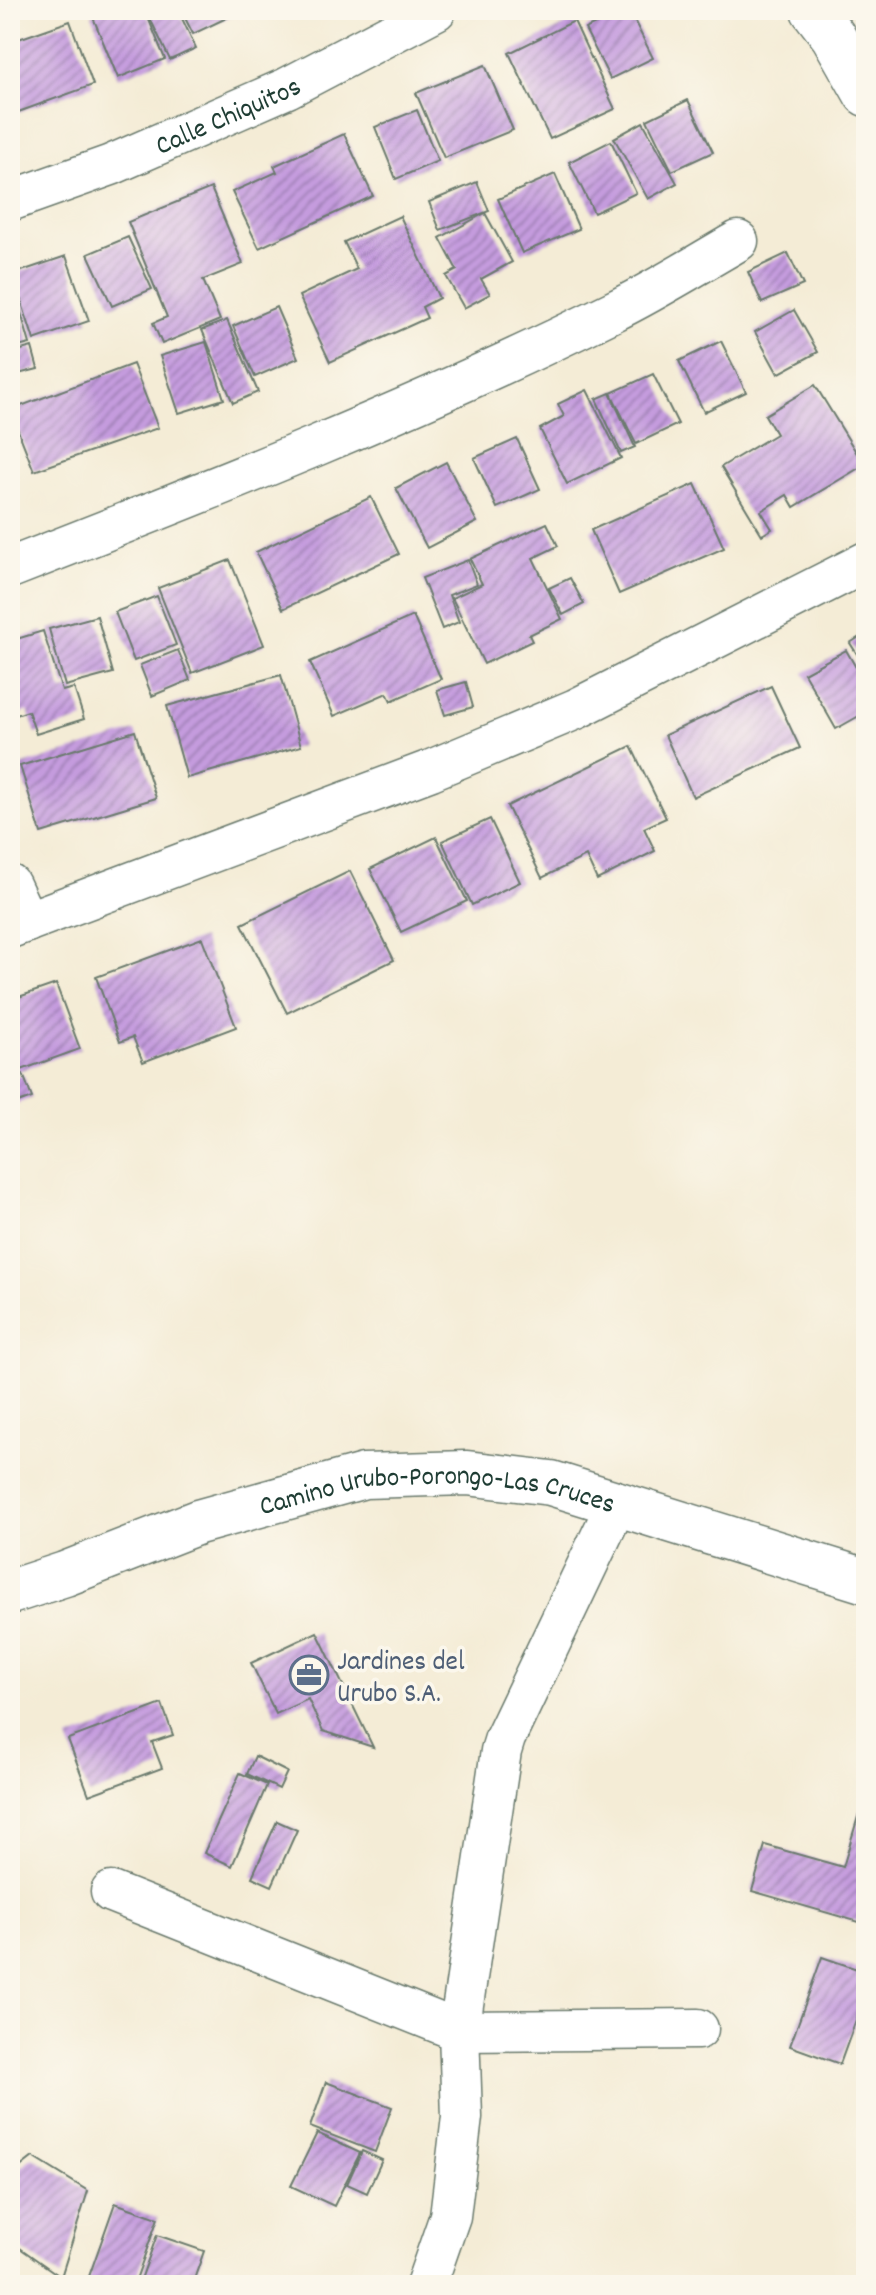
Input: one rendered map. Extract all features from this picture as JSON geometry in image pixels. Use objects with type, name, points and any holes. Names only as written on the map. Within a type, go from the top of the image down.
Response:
[{"type":"main road","points":[[813,10],[833,36],[866,94]]},
{"type":"main road","name":"Camino Urubo-Porongo-Las Cruces","points":[[10,1592],[198,1522],[364,1476],[467,1473],[551,1483],[866,1581]]},
{"type":"street","name":"Calle Chiquitos","points":[[10,201],[111,165],[287,88],[436,10]]},
{"type":"street","points":[[10,568],[259,471],[469,379],[614,311],[738,241]]},
{"type":"street","points":[[10,885],[18,925],[431,770],[576,709],[866,562]]},
{"type":"street","points":[[426,2285],[450,2216],[462,2117],[459,2031],[505,1738],[617,1503]]},
{"type":"street","points":[[111,1892],[459,2031],[698,2029]]},
{"type":"building","points":[[103,10],[145,10],[165,59],[118,78],[92,15]]},
{"type":"building","points":[[146,10],[178,10],[196,48],[170,60]]},
{"type":"building","points":[[181,10],[235,10],[237,13],[193,34]]},
{"type":"building","points":[[629,10],[653,58],[610,79],[585,29]]},
{"type":"building","points":[[70,21],[93,85],[10,115],[10,42]]},
{"type":"building","points":[[574,21],[615,109],[550,139],[509,53]]},
{"type":"building","points":[[485,65],[513,130],[444,158],[416,93]]},
{"type":"building","points":[[688,100],[713,152],[672,171],[647,120]]},
{"type":"building","points":[[417,110],[438,161],[396,179],[375,127]]},
{"type":"building","points":[[643,122],[677,183],[648,199],[614,138]]},
{"type":"building","points":[[344,134],[373,196],[259,248],[232,192],[277,172],[274,166]]},
{"type":"building","points":[[611,141],[636,193],[594,213],[569,162]]},
{"type":"building","points":[[555,174],[579,229],[522,253],[498,199]]},
{"type":"building","points":[[477,182],[489,211],[440,230],[429,202]]},
{"type":"building","points":[[211,188],[243,264],[203,280],[220,320],[162,344],[153,323],[167,317],[128,222]]},
{"type":"building","points":[[485,213],[512,262],[481,279],[490,294],[464,308],[446,276],[457,270],[440,238]]},
{"type":"building","points":[[400,216],[439,298],[422,307],[427,318],[330,362],[299,296],[357,269],[344,242]]},
{"type":"building","points":[[128,237],[152,289],[112,306],[88,254]]},
{"type":"building","points":[[788,253],[803,285],[762,303],[748,272]]},
{"type":"building","points":[[66,256],[89,321],[34,340],[19,294],[10,297],[10,275]]},
{"type":"building","points":[[17,299],[30,344],[10,349],[10,301]]},
{"type":"building","points":[[276,307],[298,358],[255,377],[233,326]]},
{"type":"building","points":[[794,310],[818,352],[778,374],[755,332]]},
{"type":"building","points":[[227,320],[258,392],[233,403],[202,330]]},
{"type":"building","points":[[721,341],[746,392],[704,412],[679,361]]},
{"type":"building","points":[[206,342],[224,399],[179,413],[160,356]]},
{"type":"building","points":[[32,347],[38,369],[10,376],[10,353]]},
{"type":"building","points":[[133,364],[158,428],[34,471],[10,410]]},
{"type":"building","points":[[653,374],[678,424],[636,444],[611,393]]},
{"type":"building","points":[[815,385],[864,465],[794,507],[787,495],[761,511],[772,529],[762,535],[721,467],[776,434],[765,415]]},
{"type":"building","points":[[587,390],[621,458],[567,484],[540,429],[564,416],[558,404]]},
{"type":"building","points":[[610,393],[635,447],[621,453],[596,399]]},
{"type":"building","points":[[517,439],[540,489],[497,508],[474,458]]},
{"type":"building","points":[[446,462],[477,522],[427,548],[396,488]]},
{"type":"building","points":[[695,484],[724,548],[619,594],[591,530]]},
{"type":"building","points":[[371,497],[399,554],[283,609],[256,552]]},
{"type":"building","points":[[547,523],[558,546],[533,558],[562,619],[529,635],[532,641],[484,664],[452,598],[482,584],[470,559]]},
{"type":"building","points":[[230,560],[264,645],[192,673],[158,588]]},
{"type":"building","points":[[468,560],[477,584],[449,595],[459,622],[442,629],[422,578]]},
{"type":"building","points":[[570,578],[584,604],[563,615],[549,588]]},
{"type":"building","points":[[157,596],[176,645],[134,661],[115,612]]},
{"type":"building","points":[[97,616],[113,673],[65,686],[49,629]]},
{"type":"building","points":[[413,616],[441,679],[391,701],[387,693],[334,716],[310,662]]},
{"type":"building","points":[[43,631],[62,691],[74,688],[84,719],[36,734],[28,711],[10,717],[10,641]]},
{"type":"building","points":[[866,633],[866,668],[850,643]]},
{"type":"building","points":[[178,650],[190,680],[152,696],[140,665]]},
{"type":"building","points":[[846,650],[866,685],[866,712],[836,729],[804,673]]},
{"type":"building","points":[[281,675],[301,746],[187,778],[167,706]]},
{"type":"building","points":[[466,682],[473,707],[445,715],[437,690]]},
{"type":"building","points":[[771,686],[800,748],[693,797],[665,735]]},
{"type":"building","points":[[135,731],[156,798],[41,833],[20,766]]},
{"type":"building","points":[[631,746],[666,818],[644,828],[655,851],[597,880],[586,856],[542,878],[507,806]]},
{"type":"building","points":[[490,819],[520,882],[472,905],[442,841]]},
{"type":"building","points":[[436,837],[467,901],[401,932],[370,869]]},
{"type":"building","points":[[350,871],[394,960],[287,1013],[242,924]]},
{"type":"building","points":[[202,938],[236,1027],[143,1062],[133,1037],[120,1042],[96,977]]},
{"type":"building","points":[[56,984],[80,1049],[10,1074],[10,1000]]},
{"type":"building","points":[[23,1074],[32,1098],[10,1106],[10,1078]]},
{"type":"building","points":[[317,1632],[373,1747],[323,1731],[308,1699],[276,1714],[251,1663]]},
{"type":"building","points":[[162,1704],[173,1735],[152,1742],[162,1768],[89,1795],[68,1739]]},
{"type":"building","points":[[255,1756],[287,1772],[279,1789],[247,1774]]},
{"type":"building","points":[[240,1773],[267,1785],[232,1866],[204,1853]]},
{"type":"building","points":[[866,1790],[866,1924],[752,1891],[765,1845],[843,1867]]},
{"type":"building","points":[[277,1821],[297,1830],[272,1886],[252,1877]]},
{"type":"building","points":[[822,1957],[866,1972],[866,1992],[840,2064],[790,2046]]},
{"type":"building","points":[[326,2082],[392,2107],[375,2152],[310,2127]]},
{"type":"building","points":[[317,2133],[360,2153],[334,2206],[291,2186]]},
{"type":"building","points":[[362,2151],[382,2160],[367,2193],[347,2184]]},
{"type":"building","points":[[33,2157],[88,2191],[61,2277],[10,2241],[10,2175]]},
{"type":"building","points":[[115,2203],[158,2218],[134,2285],[86,2285]]},
{"type":"building","points":[[157,2235],[204,2251],[192,2285],[139,2285]]},
{"type":"place","name":"Jardines del Urubo S.A.","points":[[309,1675]]}]
